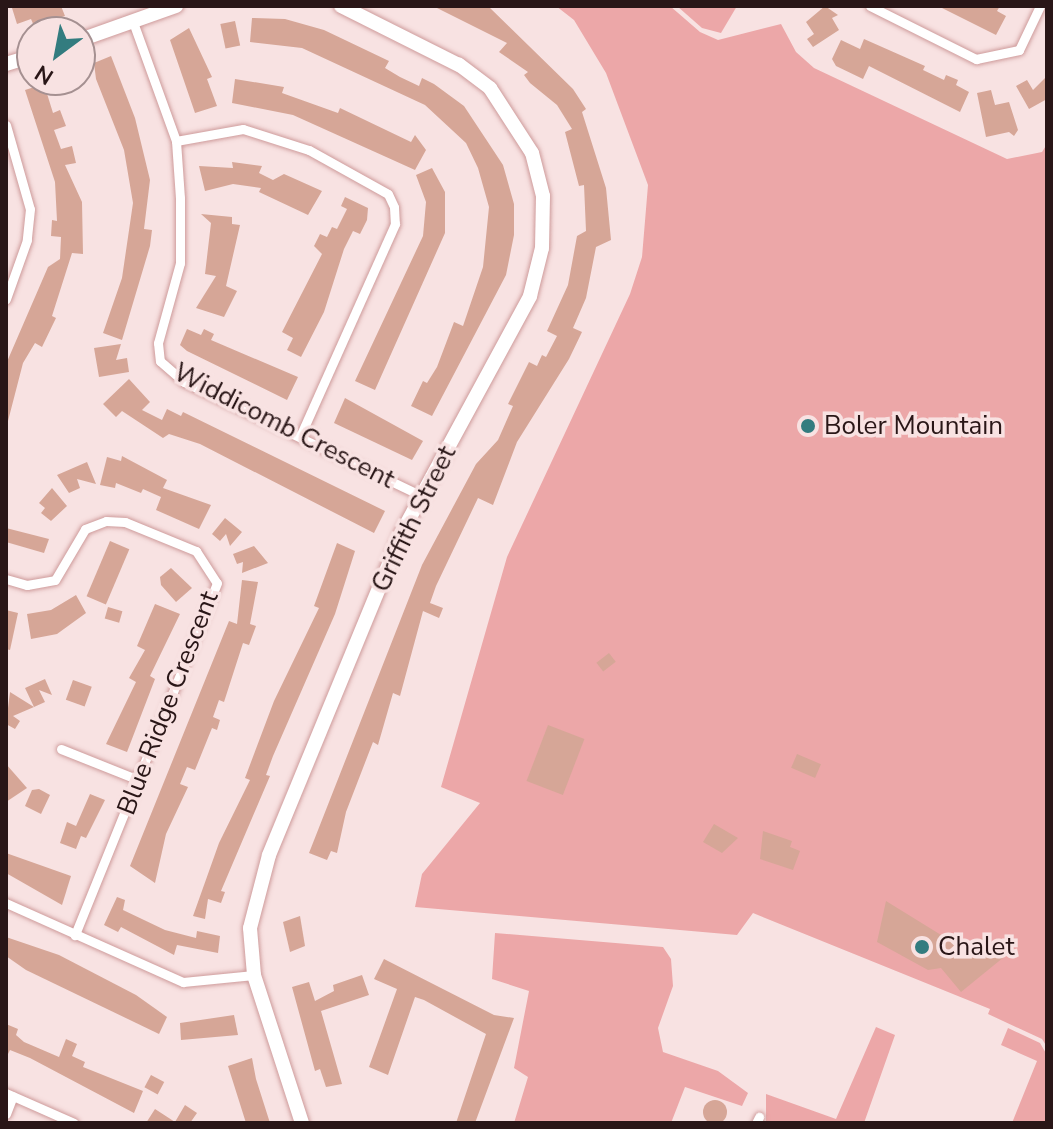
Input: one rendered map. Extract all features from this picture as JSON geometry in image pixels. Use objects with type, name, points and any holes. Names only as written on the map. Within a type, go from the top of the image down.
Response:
[{"type":"street","points":[[96,35],[176,6]]},
{"type":"street","name":"Griffith Street","points":[[302,1123],[254,975],[250,928],[269,855],[401,534],[530,296],[542,248],[543,196],[526,142],[490,88],[459,65],[341,6]]},
{"type":"street","points":[[870,6],[976,59],[1019,50],[1040,6]]},
{"type":"street","name":"Widdicomb Crescent","points":[[133,22],[176,141],[180,263],[158,343],[160,361],[184,382],[301,434],[422,496]]},
{"type":"street","points":[[6,125],[30,209],[27,240],[6,299]]},
{"type":"street","points":[[176,141],[243,129],[309,150],[388,194],[394,207],[395,224],[301,434]]},
{"type":"street","name":"Blue Ridge Crescent","points":[[6,579],[27,585],[55,580],[85,529],[106,521],[125,522],[196,551],[217,583],[209,611],[75,935]]},
{"type":"street","points":[[61,749],[139,780]]},
{"type":"street","points":[[6,903],[183,982],[254,975]]},
{"type":"street","points":[[6,1114],[10,1094],[74,1123]]},
{"type":"shaded area","name":"Boler Mountain","points":[[556,6],[670,6],[700,32],[718,40],[781,24],[796,52],[814,68],[1007,159],[1042,152],[1047,144],[1047,1047],[1042,1039],[988,1014],[990,1009],[753,913],[737,935],[415,907],[422,874],[480,803],[441,787],[507,557],[630,294],[642,257],[648,185],[606,73],[574,20]]},
{"type":"shaded area","points":[[677,6],[737,6],[721,33],[702,28]]},
{"type":"shaded area","points":[[495,933],[663,947],[671,959],[673,986],[658,1028],[663,1052],[718,1071],[748,1093],[742,1106],[685,1087],[671,1123],[514,1123],[528,1077],[514,1068],[529,991],[492,979]]},
{"type":"shaded area","points":[[876,1027],[895,1035],[864,1123],[766,1123],[766,1094],[836,1119]]},
{"type":"shaded area","points":[[1008,1028],[1040,1043],[1047,1055],[1047,1123],[1012,1123],[1037,1061],[1001,1045]]},
{"type":"building","points":[[61,6],[65,16],[16,16],[16,21],[12,8]]},
{"type":"building","points":[[433,6],[488,6],[573,89],[586,109],[582,112],[606,188],[611,240],[596,247],[586,298],[573,328],[582,332],[569,359],[517,442],[493,505],[478,498],[436,586],[430,603],[443,608],[439,618],[423,611],[400,696],[393,693],[378,745],[373,742],[346,812],[337,853],[331,851],[327,860],[309,853],[422,565],[476,464],[498,440],[513,406],[508,404],[529,362],[537,366],[542,355],[546,357],[557,336],[547,331],[568,285],[577,236],[586,231],[584,185],[579,186],[565,132],[572,129],[557,105],[530,83],[524,75],[528,72],[499,52],[507,43]]},
{"type":"building","points":[[825,6],[838,15],[832,18],[839,30],[813,47],[807,39],[814,34],[806,22]]},
{"type":"building","points":[[938,6],[1000,6],[997,11],[1006,16],[996,35]]},
{"type":"building","points":[[252,18],[285,19],[324,30],[389,61],[385,68],[400,77],[419,86],[422,78],[434,84],[464,106],[503,165],[514,204],[514,235],[506,275],[432,416],[411,406],[423,381],[427,383],[437,367],[454,322],[463,326],[483,267],[489,207],[478,168],[466,143],[425,105],[302,48],[250,42]]},
{"type":"building","points":[[235,21],[240,45],[226,49],[220,24]]},
{"type":"building","points":[[189,28],[212,77],[207,79],[217,106],[195,113],[170,40]]},
{"type":"building","points":[[864,39],[925,66],[923,70],[944,80],[946,75],[958,80],[956,85],[969,92],[960,112],[869,66],[863,79],[836,66],[832,59],[841,40],[860,49]]},
{"type":"building","points":[[111,56],[135,118],[150,180],[144,229],[152,230],[150,246],[122,340],[103,333],[122,278],[133,203],[124,150],[96,79],[96,62]]},
{"type":"building","points":[[1047,76],[1047,99],[1029,109],[1016,86],[1027,80],[1033,90]]},
{"type":"building","points":[[235,79],[284,87],[282,93],[338,113],[340,108],[411,142],[415,135],[426,150],[415,170],[293,115],[232,103]]},
{"type":"building","points":[[991,90],[995,105],[1009,102],[1018,130],[1014,136],[1009,132],[986,137],[977,93]]},
{"type":"building","points":[[27,96],[48,96],[53,113],[60,110],[66,126],[54,130],[61,149],[72,146],[76,163],[65,165],[82,202],[83,254],[72,253],[52,316],[56,318],[42,347],[35,343],[23,363],[8,421],[6,364],[48,267],[60,259],[61,237],[51,236],[52,220],[57,221],[55,182]]},
{"type":"building","points":[[232,162],[262,166],[259,173],[273,180],[284,174],[322,191],[308,215],[259,192],[261,188],[233,184],[205,191],[199,166],[233,168]]},
{"type":"building","points":[[432,168],[445,192],[445,233],[375,390],[355,381],[423,236],[426,202],[416,175]]},
{"type":"building","points":[[345,197],[368,208],[367,220],[360,234],[353,231],[344,249],[324,312],[301,357],[287,350],[293,338],[282,332],[322,254],[314,246],[320,234],[327,237],[332,227],[337,229],[347,209],[341,206]]},
{"type":"building","points":[[201,214],[232,217],[232,224],[240,225],[226,286],[237,291],[224,317],[196,308],[216,276],[205,274],[211,223]]},
{"type":"building","points":[[187,329],[201,335],[204,329],[214,334],[211,340],[298,377],[287,400],[187,351],[180,345]]},
{"type":"building","points":[[121,344],[116,360],[127,358],[129,372],[99,377],[94,348]]},
{"type":"building","points":[[129,379],[150,402],[142,410],[162,420],[167,409],[181,416],[183,412],[385,511],[374,533],[200,444],[169,434],[163,438],[122,411],[116,417],[103,404]]},
{"type":"building","points":[[345,398],[423,441],[412,460],[334,423]]},
{"type":"building","points":[[122,456],[167,480],[163,488],[211,505],[199,529],[156,510],[161,497],[143,489],[141,493],[116,483],[115,488],[100,485],[107,457],[121,461]]},
{"type":"building","points":[[87,462],[96,484],[77,479],[80,488],[69,493],[57,475]]},
{"type":"building","points":[[52,488],[67,506],[51,521],[41,513],[45,508],[39,503]]},
{"type":"building","points":[[225,518],[242,532],[230,546],[226,534],[220,541],[212,534]]},
{"type":"building","points":[[6,528],[49,539],[44,553],[6,542]]},
{"type":"building","points":[[110,541],[129,549],[106,604],[87,596]]},
{"type":"building","points":[[337,543],[355,551],[335,614],[273,756],[266,775],[270,776],[221,891],[225,892],[221,903],[208,899],[205,919],[193,916],[219,843],[250,780],[245,778],[274,701],[319,608],[314,606]]},
{"type":"building","points":[[254,546],[268,563],[242,573],[243,562],[237,564],[233,554]]},
{"type":"building","points":[[171,568],[192,588],[176,602],[161,585],[160,577]]},
{"type":"building","points":[[242,580],[258,582],[250,624],[256,626],[249,645],[243,643],[224,702],[219,700],[213,717],[220,720],[217,730],[212,728],[195,770],[187,767],[180,784],[188,787],[166,834],[155,883],[130,866],[229,621],[237,624]]},
{"type":"building","points":[[76,595],[86,613],[57,634],[31,639],[27,614],[51,610]]},
{"type":"building","points":[[155,604],[180,614],[150,676],[155,679],[127,752],[106,744],[136,682],[129,678],[145,650],[137,646]]},
{"type":"building","points":[[108,607],[122,611],[119,623],[105,619]]},
{"type":"building","points":[[6,610],[18,613],[10,650],[6,649]]},
{"type":"building","points":[[609,653],[616,662],[603,672],[596,663]]},
{"type":"building","points":[[45,679],[52,695],[39,690],[45,702],[34,707],[25,688]]},
{"type":"building","points":[[73,680],[92,687],[85,707],[66,700]]},
{"type":"building","points":[[10,692],[34,707],[13,716],[20,721],[15,729],[6,724]]},
{"type":"building","points":[[548,725],[584,739],[563,795],[526,781]]},
{"type":"building","points":[[797,754],[821,764],[815,778],[791,768]]},
{"type":"building","points":[[6,764],[27,788],[6,802]]},
{"type":"building","points":[[39,789],[50,795],[41,814],[25,806],[32,790]]},
{"type":"building","points":[[90,794],[105,800],[86,838],[81,836],[76,849],[60,843],[67,822],[76,826]]},
{"type":"building","points":[[714,824],[738,838],[722,853],[703,842]]},
{"type":"building","points":[[763,831],[792,841],[790,847],[800,851],[793,870],[760,859]]},
{"type":"building","points":[[6,853],[71,876],[62,905],[6,873]]},
{"type":"building","points":[[117,897],[125,900],[123,910],[165,930],[196,938],[197,931],[220,936],[218,953],[177,945],[174,955],[121,927],[118,932],[104,925]]},
{"type":"building","name":"Chalet","points":[[886,901],[967,951],[986,935],[1004,957],[961,992],[941,968],[928,970],[877,942]]},
{"type":"building","points":[[300,916],[305,946],[290,952],[283,922]]},
{"type":"building","points":[[6,937],[59,955],[136,995],[167,1017],[159,1034],[26,970],[6,956]]},
{"type":"building","points":[[384,959],[494,1015],[514,1018],[475,1123],[456,1123],[486,1034],[424,1000],[415,997],[388,1075],[369,1067],[397,989],[374,979]]},
{"type":"building","points":[[362,975],[369,995],[321,1011],[342,1084],[326,1087],[320,1069],[315,1071],[292,987],[309,982],[315,1001],[334,991],[333,985]]},
{"type":"building","points":[[234,1015],[238,1035],[181,1040],[180,1023]]},
{"type":"building","points":[[6,1024],[18,1029],[16,1035],[24,1042],[59,1057],[66,1039],[77,1044],[72,1056],[85,1062],[83,1067],[143,1091],[134,1113],[30,1058],[10,1050],[6,1058]]},
{"type":"building","points":[[252,1058],[270,1123],[246,1123],[228,1066]]},
{"type":"building","points":[[151,1075],[164,1082],[158,1094],[144,1087]]},
{"type":"building","points":[[715,1100],[723,1104],[727,1112],[723,1120],[715,1124],[707,1120],[703,1112],[707,1104]]},
{"type":"building","points":[[185,1105],[197,1113],[190,1123],[146,1123],[155,1109],[175,1122]]},
{"type":"place","name":"Boler Mountain","points":[[808,426]]},
{"type":"place","name":"Chalet","points":[[922,947]]}]
